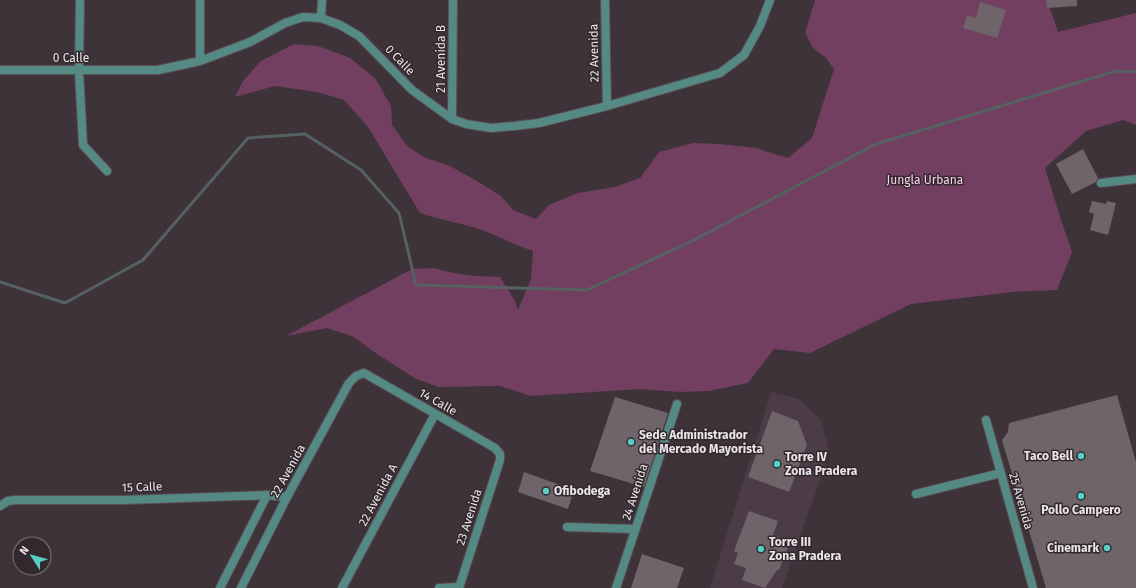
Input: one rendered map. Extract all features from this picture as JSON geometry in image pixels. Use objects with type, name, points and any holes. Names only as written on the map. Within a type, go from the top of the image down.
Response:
[{"type":"street","points":[[80,0],[79,71],[82,145],[107,171]]},
{"type":"street","points":[[200,0],[200,61]]},
{"type":"street","points":[[321,18],[322,0]]},
{"type":"street","name":"21 Avenida B","points":[[452,119],[453,0]]},
{"type":"street","name":"22 Avenida","points":[[605,0],[607,106]]},
{"type":"street","name":"0 Calle","points":[[0,70],[158,70],[200,61],[250,42],[285,23],[303,17],[321,18],[340,25],[359,36],[412,90],[452,119],[466,124],[491,128],[514,126],[539,123],[607,106],[720,73],[744,55],[760,26],[770,0]]},
{"type":"street","points":[[1101,183],[1136,180]]},
{"type":"street","name":"22 Avenida","points":[[240,588],[287,497],[349,383],[356,376],[364,373]]},
{"type":"street","name":"14 Calle","points":[[364,373],[495,448],[500,454]]},
{"type":"street","name":"24 Avenida","points":[[616,588],[677,404]]},
{"type":"street","name":"22 Avenida A","points":[[342,588],[435,414]]},
{"type":"street","name":"25 Avenida","points":[[986,420],[1033,588]]},
{"type":"street","name":"23 Avenida","points":[[459,587],[500,460],[500,454]]},
{"type":"street","points":[[916,494],[1001,473]]},
{"type":"street","name":"22 Avenida","points":[[220,588],[267,495]]},
{"type":"street","name":"15 Calle","points":[[0,506],[8,501],[15,500],[124,500],[267,495],[287,497]]},
{"type":"street","points":[[567,527],[635,529]]},
{"type":"street","points":[[439,588],[459,587]]},
{"type":"shaded area","points":[[771,392],[799,399],[821,420],[829,449],[824,469],[782,588],[710,588]]},
{"type":"green space","name":"Jungla Urbana","points":[[815,0],[1047,0],[1058,32],[1136,13],[1136,125],[1123,120],[1086,131],[1045,168],[1072,252],[1057,290],[1013,292],[911,304],[810,353],[774,349],[748,383],[709,391],[679,392],[640,389],[531,396],[500,386],[439,387],[416,379],[371,350],[354,337],[327,328],[286,336],[412,269],[434,268],[453,273],[500,277],[515,301],[518,310],[531,279],[533,251],[476,228],[420,213],[368,127],[344,100],[317,92],[275,86],[235,97],[243,81],[261,61],[294,44],[318,46],[350,58],[375,78],[391,106],[392,125],[408,147],[426,158],[450,166],[477,181],[501,196],[513,210],[536,219],[549,205],[578,193],[615,187],[640,178],[659,152],[693,143],[756,148],[788,158],[812,138],[834,69],[826,58],[813,48],[805,33]]},
{"type":"building","points":[[1046,0],[1077,0],[1077,6],[1047,8]]},
{"type":"building","points":[[980,2],[1006,10],[997,38],[963,28],[967,15],[976,18]]},
{"type":"building","points":[[1083,149],[1098,178],[1096,182],[1072,194],[1056,164]]},
{"type":"building","points":[[1092,201],[1106,204],[1107,201],[1116,203],[1108,235],[1090,230],[1094,214],[1089,212]]},
{"type":"building","points":[[1117,395],[1136,462],[1136,588],[1046,588],[1002,440],[1008,432],[1009,423]]},
{"type":"building","name":"Sede Administrador del Mercado Mayorista","points":[[615,397],[668,413],[644,487],[590,471]]},
{"type":"building","name":"Torre IV Zona Pradera","points":[[772,411],[798,421],[807,445],[789,492],[748,477]]},
{"type":"building","name":"Ofibodega","points":[[524,472],[574,490],[568,509],[518,492]]},
{"type":"building","name":"Torre III Zona Pradera","points":[[749,511],[778,521],[773,535],[784,539],[781,545],[788,548],[779,570],[777,570],[765,588],[742,580],[746,568],[734,564],[738,553],[734,551]]},
{"type":"building","points":[[642,554],[684,568],[677,588],[631,588]]},
{"type":"waterway","points":[[0,282],[65,303],[143,260],[248,138],[305,134],[361,170],[399,213],[416,285],[587,290],[694,240],[876,144],[1116,71],[1136,72]]},
{"type":"place","name":"Sede Administrador del Mercado Mayorista","points":[[631,442]]},
{"type":"place","name":"Taco Bell","points":[[1081,456]]},
{"type":"place","name":"Torre IV Zona Pradera","points":[[777,464]]},
{"type":"place","name":"Ofibodega","points":[[546,491]]},
{"type":"place","name":"Pollo Campero","points":[[1081,496]]},
{"type":"place","name":"Cinemark","points":[[1107,548]]},
{"type":"place","name":"Torre III Zona Pradera","points":[[761,549]]}]
